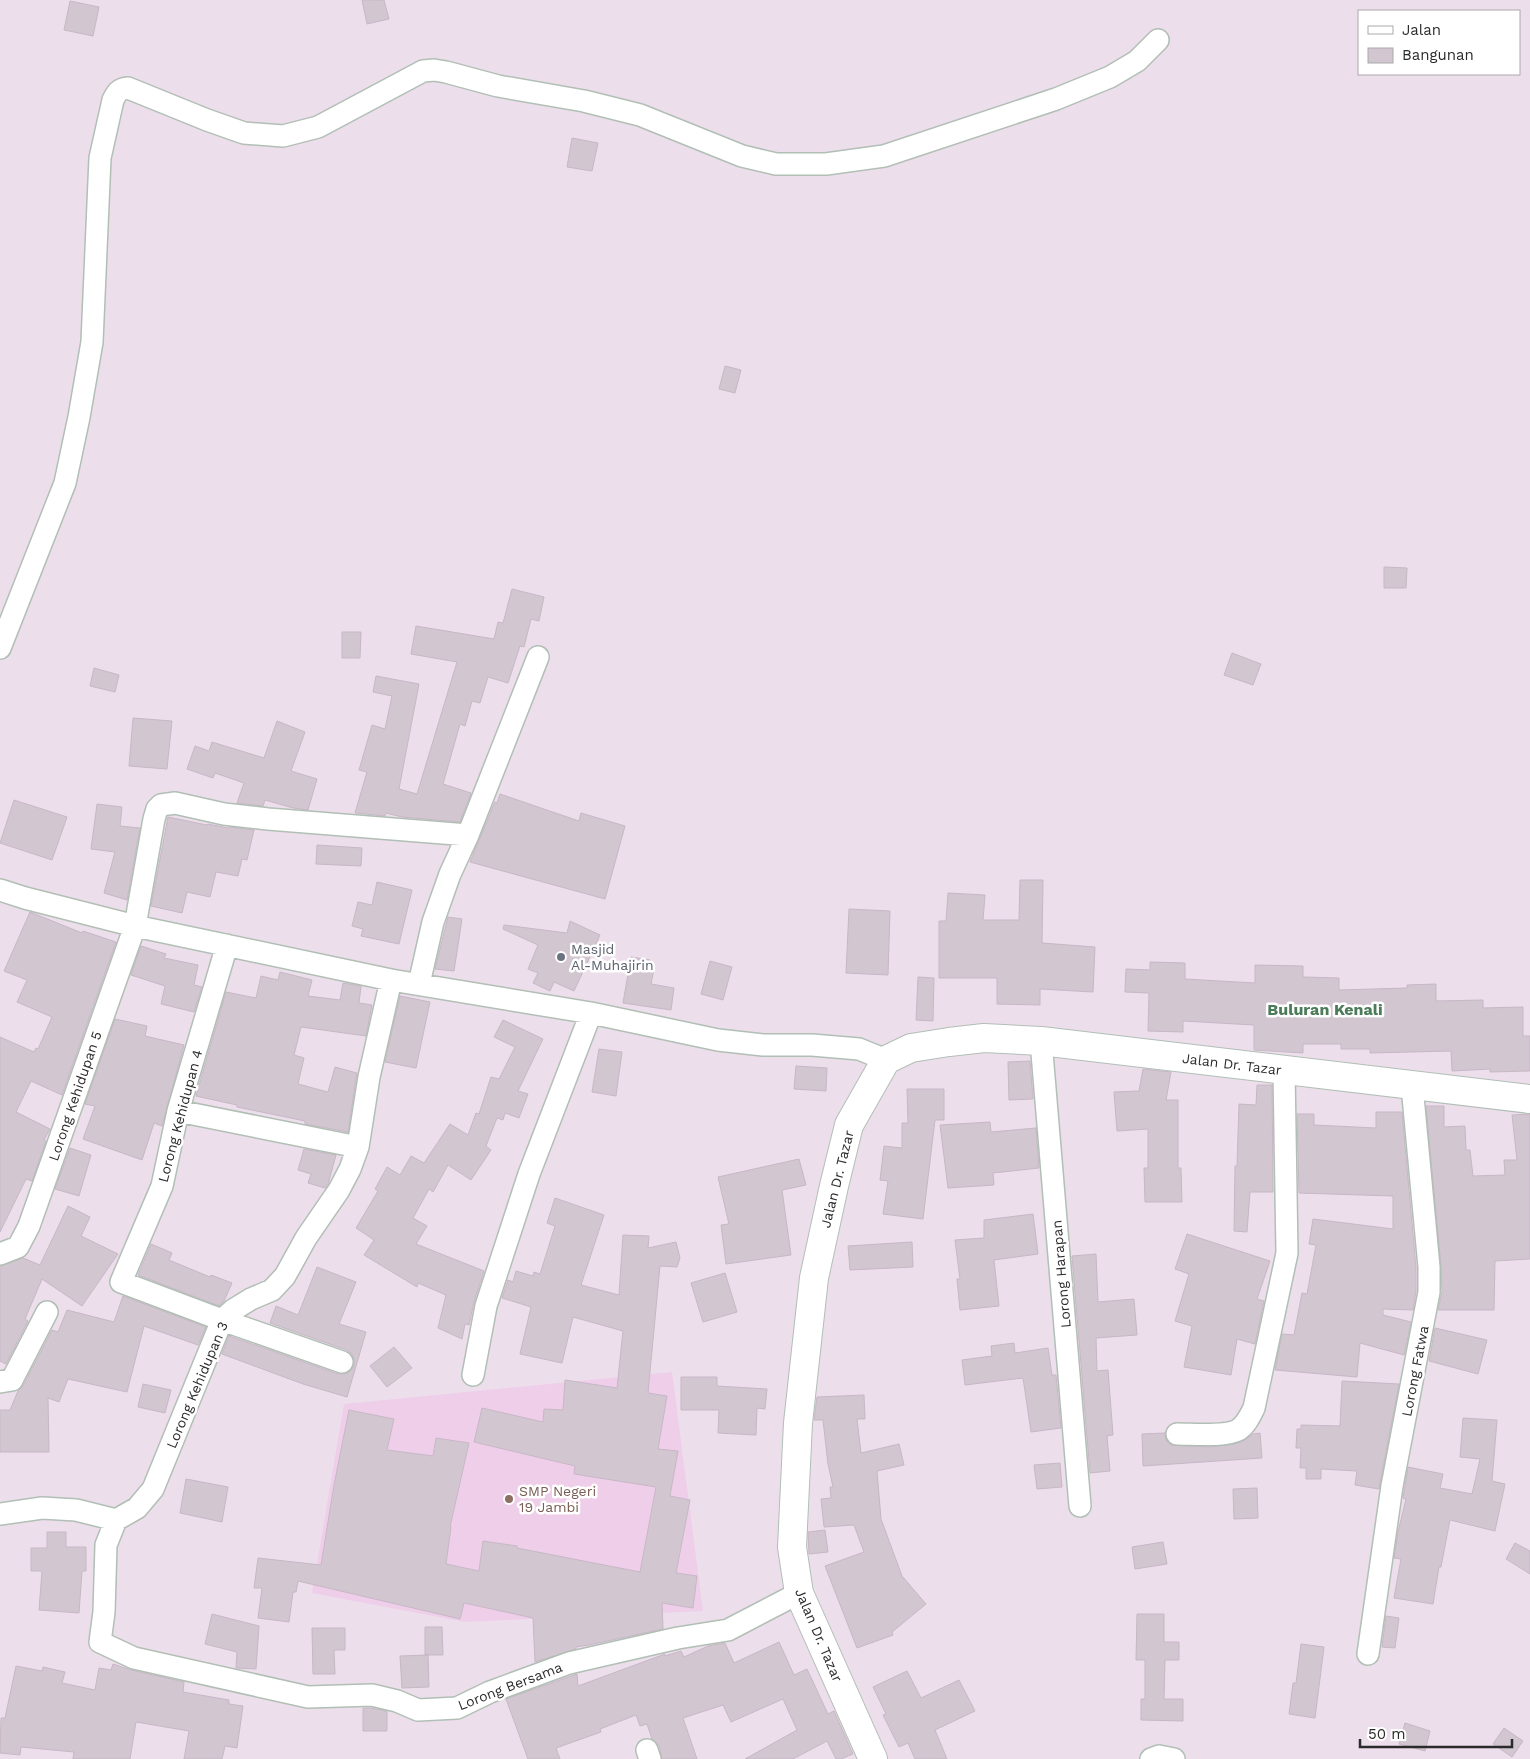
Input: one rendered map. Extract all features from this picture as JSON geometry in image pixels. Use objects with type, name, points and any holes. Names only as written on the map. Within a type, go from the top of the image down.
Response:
[{"type":"street","points":[[0,648],[65,483],[92,342],[100,158],[113,100],[117,92],[122,89],[128,88],[244,133],[283,136],[318,127],[423,71],[434,70],[498,86],[584,101],[640,115],[750,158],[776,164],[826,164],[884,156],[1056,99],[1116,73],[1137,61],[1158,40]]},
{"type":"street","points":[[420,984],[433,922],[450,874],[468,835],[538,657]]},
{"type":"street","name":"Lorong Kehidupan 5","points":[[0,1254],[18,1247],[29,1226],[135,926],[154,819],[157,809],[161,805],[175,803],[224,814],[268,819],[468,835]]},
{"type":"street","points":[[0,890],[24,898],[135,926],[391,980],[591,1013],[718,1040],[763,1045],[812,1045],[858,1049],[886,1060]]},
{"type":"street","name":"Lorong Kehidupan 4","points":[[222,1320],[121,1282],[162,1186],[178,1111],[227,945]]},
{"type":"street","name":"Lorong Kehidupan 3","points":[[116,1520],[137,1508],[153,1489],[222,1320],[233,1310],[251,1299],[272,1290],[284,1276],[306,1238],[339,1190],[350,1169],[358,1147],[369,1077],[391,980]]},
{"type":"street","points":[[474,1375],[486,1306],[528,1174],[591,1013]]},
{"type":"street","name":"Jalan Dr. Tazar","points":[[873,1759],[799,1593],[792,1547],[798,1422],[814,1278],[849,1125],[886,1060],[911,1048],[949,1042],[984,1038],[1041,1041],[1530,1099]]},
{"type":"street","name":"Lorong Harapan","points":[[1041,1041],[1080,1506]]},
{"type":"street","points":[[1177,1434],[1229,1433],[1239,1430],[1247,1421],[1254,1408],[1287,1253],[1284,1071]]},
{"type":"street","name":"Lorong Fatwa","points":[[1368,1654],[1392,1486],[1430,1292],[1412,1086]]},
{"type":"street","points":[[178,1111],[358,1147]]},
{"type":"street","points":[[0,1382],[12,1380],[47,1312]]},
{"type":"street","points":[[222,1320],[342,1362]]},
{"type":"street","points":[[0,1514],[42,1508],[76,1510],[116,1520]]},
{"type":"street","name":"Lorong Bersama","points":[[116,1520],[106,1545],[104,1612],[100,1642],[134,1658],[308,1698],[372,1695],[397,1701],[418,1710],[457,1708],[490,1692],[569,1663],[678,1638],[728,1630],[799,1593]]},
{"type":"street","points":[[1151,1759],[1159,1756],[1174,1759]]},
{"type":"shaded area","name":"SMP Negeri 19 Jambi","points":[[672,1372],[703,1611],[465,1622],[312,1593],[344,1404]]},
{"type":"building","points":[[362,0],[384,0],[389,19],[367,24]]},
{"type":"building","points":[[70,1],[99,7],[93,36],[64,30]]},
{"type":"building","points":[[572,138],[598,143],[592,171],[567,167]]},
{"type":"building","points":[[725,366],[741,370],[735,393],[719,389]]},
{"type":"building","points":[[1384,567],[1407,568],[1406,588],[1384,588]]},
{"type":"building","points":[[512,589],[544,597],[539,621],[531,619],[524,647],[520,646],[508,683],[488,677],[480,703],[472,701],[465,726],[460,724],[443,784],[471,793],[460,822],[402,817],[386,813],[385,816],[355,813],[367,772],[359,770],[372,725],[385,729],[392,696],[373,692],[376,676],[419,684],[399,789],[417,794],[457,662],[411,654],[416,626],[494,639],[498,622],[503,623]]},
{"type":"building","points":[[342,632],[361,632],[360,658],[342,658]]},
{"type":"building","points":[[1232,653],[1261,664],[1253,685],[1224,675]]},
{"type":"building","points":[[94,668],[119,675],[115,692],[90,686]]},
{"type":"building","points":[[133,718],[172,721],[167,769],[129,766]]},
{"type":"building","points":[[277,721],[305,732],[291,771],[317,779],[308,810],[265,800],[263,806],[237,803],[244,783],[215,773],[213,778],[187,769],[195,746],[209,751],[212,742],[264,758]]},
{"type":"building","points":[[500,794],[579,821],[581,813],[625,826],[605,899],[470,862]]},
{"type":"building","points":[[14,800],[67,817],[52,860],[0,843]]},
{"type":"building","points":[[97,804],[122,807],[120,826],[140,828],[127,900],[104,893],[115,852],[91,849]]},
{"type":"building","points":[[168,817],[207,825],[254,830],[247,860],[242,859],[238,876],[216,872],[210,897],[187,892],[182,913],[151,906]]},
{"type":"building","points":[[317,845],[362,848],[361,866],[316,864]]},
{"type":"building","points":[[1020,880],[1043,880],[1042,943],[1095,947],[1093,992],[1040,989],[1040,1005],[997,1004],[997,978],[939,978],[939,921],[946,921],[948,893],[985,895],[983,920],[1019,920]]},
{"type":"building","points":[[377,882],[412,890],[399,944],[361,936],[363,929],[352,926],[358,902],[372,905]]},
{"type":"building","points":[[849,909],[890,911],[888,975],[846,973]]},
{"type":"building","points":[[30,912],[82,933],[83,931],[116,942],[62,1095],[31,1081],[16,1112],[50,1129],[44,1140],[46,1141],[32,1181],[26,1179],[0,1232],[0,1037],[34,1052],[36,1048],[38,1049],[52,1017],[17,1002],[27,980],[4,971]]},
{"type":"building","points":[[448,917],[462,919],[454,971],[435,969]]},
{"type":"building","name":"Masjid Al-Muhajirin","points":[[570,921],[600,935],[574,991],[554,982],[550,991],[533,983],[538,973],[528,969],[538,945],[503,929],[504,925],[567,933]]},
{"type":"building","points":[[141,946],[166,954],[164,958],[198,965],[194,985],[202,987],[194,1012],[161,1004],[165,986],[131,975]]},
{"type":"building","points":[[631,957],[650,960],[648,968],[654,969],[651,984],[674,988],[671,1010],[623,1003]]},
{"type":"building","points":[[710,961],[732,967],[723,1000],[701,994]]},
{"type":"building","points":[[1150,962],[1185,963],[1185,979],[1255,983],[1255,965],[1303,966],[1303,977],[1339,978],[1339,990],[1407,988],[1407,985],[1436,984],[1436,1001],[1483,1000],[1483,1008],[1523,1007],[1523,1036],[1530,1036],[1530,1071],[1490,1072],[1490,1069],[1452,1071],[1451,1051],[1370,1053],[1370,1049],[1341,1049],[1341,1044],[1303,1044],[1303,1053],[1254,1050],[1254,1025],[1183,1021],[1183,1032],[1148,1031],[1149,993],[1125,992],[1126,969],[1150,970]]},
{"type":"building","points":[[280,972],[312,980],[308,996],[340,1000],[343,983],[361,986],[359,1003],[372,1005],[366,1036],[301,1027],[294,1055],[304,1058],[298,1084],[328,1092],[335,1067],[357,1073],[348,1132],[305,1124],[305,1121],[237,1107],[237,1105],[196,1096],[226,992],[256,998],[261,976],[278,980]]},
{"type":"building","points":[[918,977],[934,978],[933,1021],[916,1020]]},
{"type":"building","points":[[400,996],[430,1002],[416,1068],[385,1062]]},
{"type":"building","points":[[115,1019],[147,1026],[145,1036],[184,1045],[162,1126],[154,1123],[142,1160],[83,1139],[95,1106],[85,1104]]},
{"type":"building","points":[[503,1020],[543,1039],[518,1091],[528,1094],[519,1118],[505,1113],[503,1120],[497,1118],[486,1146],[491,1150],[471,1180],[448,1165],[433,1192],[429,1189],[413,1218],[427,1226],[416,1244],[484,1271],[469,1325],[465,1324],[462,1339],[438,1328],[446,1295],[418,1283],[417,1287],[364,1255],[374,1240],[356,1228],[378,1191],[375,1189],[387,1167],[400,1175],[411,1156],[424,1163],[450,1124],[468,1135],[476,1113],[479,1114],[491,1077],[499,1079],[515,1047],[494,1037]]},
{"type":"building","points":[[599,1049],[622,1052],[616,1096],[592,1092]]},
{"type":"building","points":[[1030,1061],[1033,1099],[1009,1100],[1008,1062]]},
{"type":"building","points":[[796,1066],[827,1068],[826,1091],[794,1089]]},
{"type":"building","points":[[1143,1069],[1171,1072],[1166,1100],[1178,1100],[1178,1168],[1181,1168],[1182,1202],[1145,1202],[1144,1168],[1148,1168],[1148,1129],[1117,1131],[1114,1092],[1139,1091]]},
{"type":"building","points":[[1257,1085],[1272,1085],[1273,1192],[1250,1192],[1247,1232],[1234,1231],[1235,1166],[1237,1166],[1239,1104],[1256,1105]]},
{"type":"building","points":[[907,1089],[944,1089],[944,1120],[935,1120],[923,1219],[883,1214],[888,1181],[880,1180],[884,1146],[902,1148],[902,1123],[908,1123]]},
{"type":"building","points":[[1426,1106],[1444,1106],[1444,1127],[1465,1126],[1466,1150],[1470,1150],[1473,1176],[1505,1175],[1504,1160],[1517,1160],[1512,1115],[1530,1114],[1530,1259],[1495,1261],[1494,1310],[1438,1310],[1442,1292],[1441,1266]]},
{"type":"building","points":[[1376,1112],[1402,1112],[1416,1268],[1416,1291],[1413,1310],[1383,1309],[1383,1315],[1411,1322],[1404,1355],[1360,1343],[1357,1377],[1275,1370],[1282,1334],[1294,1335],[1302,1293],[1307,1294],[1316,1245],[1309,1244],[1313,1219],[1393,1229],[1393,1196],[1299,1193],[1297,1114],[1314,1114],[1314,1125],[1376,1128]]},
{"type":"building","points":[[990,1122],[991,1132],[1036,1128],[1039,1168],[993,1173],[994,1185],[948,1188],[940,1125]]},
{"type":"building","points":[[70,1148],[91,1155],[79,1196],[55,1189]]},
{"type":"building","points":[[304,1149],[336,1155],[328,1184],[325,1188],[308,1183],[311,1174],[298,1170]]},
{"type":"building","points":[[799,1159],[806,1185],[782,1190],[791,1255],[726,1264],[721,1225],[729,1224],[718,1177]]},
{"type":"building","name":"SMP Negeri 19 Jambi","points":[[555,1198],[604,1215],[581,1285],[619,1295],[623,1235],[649,1236],[648,1248],[676,1242],[680,1258],[677,1267],[660,1266],[648,1393],[667,1396],[658,1449],[678,1451],[670,1496],[690,1500],[676,1573],[697,1576],[693,1608],[662,1603],[663,1629],[576,1647],[576,1649],[535,1662],[533,1618],[464,1603],[460,1619],[298,1581],[296,1592],[293,1592],[289,1622],[258,1618],[262,1588],[254,1588],[258,1558],[321,1565],[349,1410],[394,1419],[387,1450],[433,1456],[436,1438],[469,1443],[450,1527],[446,1564],[479,1571],[483,1541],[517,1546],[517,1548],[640,1572],[656,1487],[574,1474],[575,1466],[474,1442],[482,1408],[543,1422],[544,1409],[563,1410],[565,1380],[617,1388],[623,1331],[573,1317],[562,1363],[520,1354],[531,1307],[502,1298],[508,1280],[513,1282],[516,1271],[533,1276],[534,1272],[540,1274],[555,1226],[547,1223]]},
{"type":"building","points":[[68,1206],[90,1217],[81,1236],[118,1254],[82,1306],[42,1279],[25,1319],[28,1321],[6,1364],[0,1361],[0,1266],[23,1258],[40,1265]]},
{"type":"building","points":[[1033,1214],[1038,1254],[994,1260],[999,1306],[960,1310],[957,1279],[960,1279],[955,1240],[984,1238],[984,1220]]},
{"type":"building","points":[[1187,1234],[1270,1261],[1257,1299],[1264,1301],[1255,1344],[1237,1339],[1231,1375],[1184,1367],[1192,1326],[1175,1321],[1189,1274],[1175,1269]]},
{"type":"building","points":[[912,1242],[913,1267],[850,1270],[848,1246]]},
{"type":"building","points":[[151,1244],[172,1253],[169,1260],[210,1277],[211,1275],[232,1283],[224,1301],[219,1306],[138,1275]]},
{"type":"building","points":[[1096,1254],[1098,1302],[1134,1299],[1137,1335],[1096,1338],[1097,1371],[1108,1370],[1113,1435],[1107,1436],[1110,1471],[1090,1473],[1072,1256]]},
{"type":"building","points":[[317,1267],[356,1282],[339,1324],[366,1332],[347,1397],[303,1384],[222,1354],[229,1336],[338,1374],[345,1374],[350,1371],[354,1366],[354,1360],[352,1354],[347,1350],[270,1323],[276,1306],[298,1315]]},
{"type":"building","points":[[725,1273],[737,1312],[703,1322],[691,1283]]},
{"type":"building","points":[[123,1296],[206,1327],[198,1345],[144,1326],[127,1392],[68,1379],[59,1402],[48,1398],[49,1452],[0,1452],[0,1410],[10,1410],[18,1391],[23,1386],[52,1330],[58,1332],[67,1310],[114,1322]]},
{"type":"building","points":[[1435,1328],[1487,1340],[1478,1374],[1429,1361]]},
{"type":"building","points":[[1014,1343],[1015,1353],[1048,1348],[1052,1375],[1056,1375],[1061,1428],[1031,1432],[1023,1378],[965,1385],[962,1360],[992,1356],[991,1346]]},
{"type":"building","points":[[394,1347],[412,1368],[387,1387],[370,1366]]},
{"type":"building","points":[[681,1377],[717,1377],[717,1386],[767,1389],[765,1409],[757,1408],[756,1435],[718,1433],[719,1410],[681,1410]]},
{"type":"building","points":[[1342,1381],[1399,1384],[1379,1489],[1355,1485],[1357,1471],[1321,1469],[1321,1479],[1306,1479],[1306,1468],[1300,1468],[1301,1448],[1296,1448],[1297,1429],[1301,1429],[1301,1425],[1340,1426]]},
{"type":"building","points":[[143,1384],[171,1390],[165,1413],[138,1407]]},
{"type":"building","points":[[864,1395],[865,1419],[857,1419],[861,1453],[899,1444],[904,1465],[877,1471],[881,1519],[902,1576],[926,1604],[892,1632],[893,1635],[857,1648],[825,1566],[864,1552],[854,1525],[824,1527],[821,1499],[831,1498],[830,1487],[833,1487],[828,1464],[823,1420],[814,1420],[817,1397]]},
{"type":"building","points":[[1463,1418],[1497,1420],[1492,1481],[1505,1484],[1495,1531],[1450,1520],[1433,1604],[1394,1598],[1401,1559],[1394,1558],[1406,1499],[1403,1498],[1408,1467],[1443,1474],[1440,1488],[1472,1494],[1480,1459],[1460,1457]]},
{"type":"building","points":[[1165,1433],[1166,1440],[1171,1445],[1209,1447],[1235,1444],[1253,1434],[1260,1433],[1262,1458],[1143,1466],[1142,1434]]},
{"type":"building","points":[[1060,1463],[1062,1487],[1037,1489],[1034,1465]]},
{"type":"building","points":[[186,1479],[228,1487],[222,1522],[180,1513]]},
{"type":"building","points":[[1257,1488],[1258,1518],[1234,1519],[1233,1489]]},
{"type":"building","points":[[825,1530],[828,1552],[809,1554],[808,1532]]},
{"type":"building","points":[[47,1532],[66,1532],[66,1547],[86,1547],[86,1571],[82,1571],[79,1613],[39,1610],[42,1571],[31,1571],[31,1548],[47,1548]]},
{"type":"building","points":[[1163,1542],[1167,1564],[1135,1569],[1132,1547]]},
{"type":"building","points":[[1515,1543],[1530,1551],[1530,1574],[1506,1559]]},
{"type":"building","points":[[212,1614],[259,1626],[256,1669],[236,1668],[237,1652],[205,1644]]},
{"type":"building","points":[[1137,1614],[1164,1614],[1164,1642],[1179,1642],[1179,1660],[1165,1660],[1164,1699],[1183,1699],[1183,1721],[1141,1720],[1141,1699],[1145,1699],[1145,1660],[1136,1660]]},
{"type":"building","points":[[1386,1616],[1399,1618],[1395,1648],[1382,1647]]},
{"type":"building","points":[[425,1627],[442,1627],[443,1655],[425,1655]]},
{"type":"building","points":[[312,1628],[345,1628],[345,1650],[334,1650],[335,1674],[313,1674]]},
{"type":"building","points":[[779,1642],[794,1675],[807,1669],[828,1714],[834,1711],[853,1754],[836,1759],[827,1741],[793,1759],[745,1759],[797,1730],[783,1699],[731,1722],[723,1705],[683,1718],[697,1759],[662,1759],[659,1746],[652,1739],[647,1724],[640,1726],[636,1715],[600,1729],[601,1732],[556,1748],[560,1759],[528,1759],[506,1699],[577,1674],[578,1686],[665,1654],[665,1656],[681,1651],[684,1657],[708,1646],[725,1643],[734,1663]]},
{"type":"building","points":[[1301,1644],[1324,1647],[1315,1718],[1289,1714],[1293,1683],[1296,1683]]},
{"type":"building","points":[[428,1655],[429,1687],[402,1688],[400,1656]]},
{"type":"building","points":[[113,1664],[184,1682],[183,1692],[229,1700],[229,1704],[243,1706],[237,1748],[225,1746],[222,1759],[184,1759],[189,1731],[136,1722],[130,1759],[73,1759],[74,1752],[21,1747],[20,1755],[0,1753],[1,1718],[5,1718],[16,1666],[42,1671],[43,1667],[65,1672],[62,1683],[95,1690],[99,1668],[111,1670]]},
{"type":"building","points":[[907,1671],[921,1698],[959,1680],[975,1711],[935,1730],[947,1759],[915,1759],[908,1743],[899,1747],[883,1715],[886,1714],[873,1687]]},
{"type":"building","points":[[363,1708],[387,1711],[387,1731],[363,1731]]},
{"type":"building","points":[[1405,1723],[1430,1731],[1425,1751],[1399,1744]]},
{"type":"building","points":[[1504,1728],[1523,1741],[1512,1757],[1493,1744]]},
{"type":"place","name":"Masjid Al-Muhajirin","points":[[561,957]]},
{"type":"place","name":"SMP Negeri 19 Jambi","points":[[509,1499]]},
{"type":"district","name":"Buluran Kenali","points":[[1325,1009]]}]
